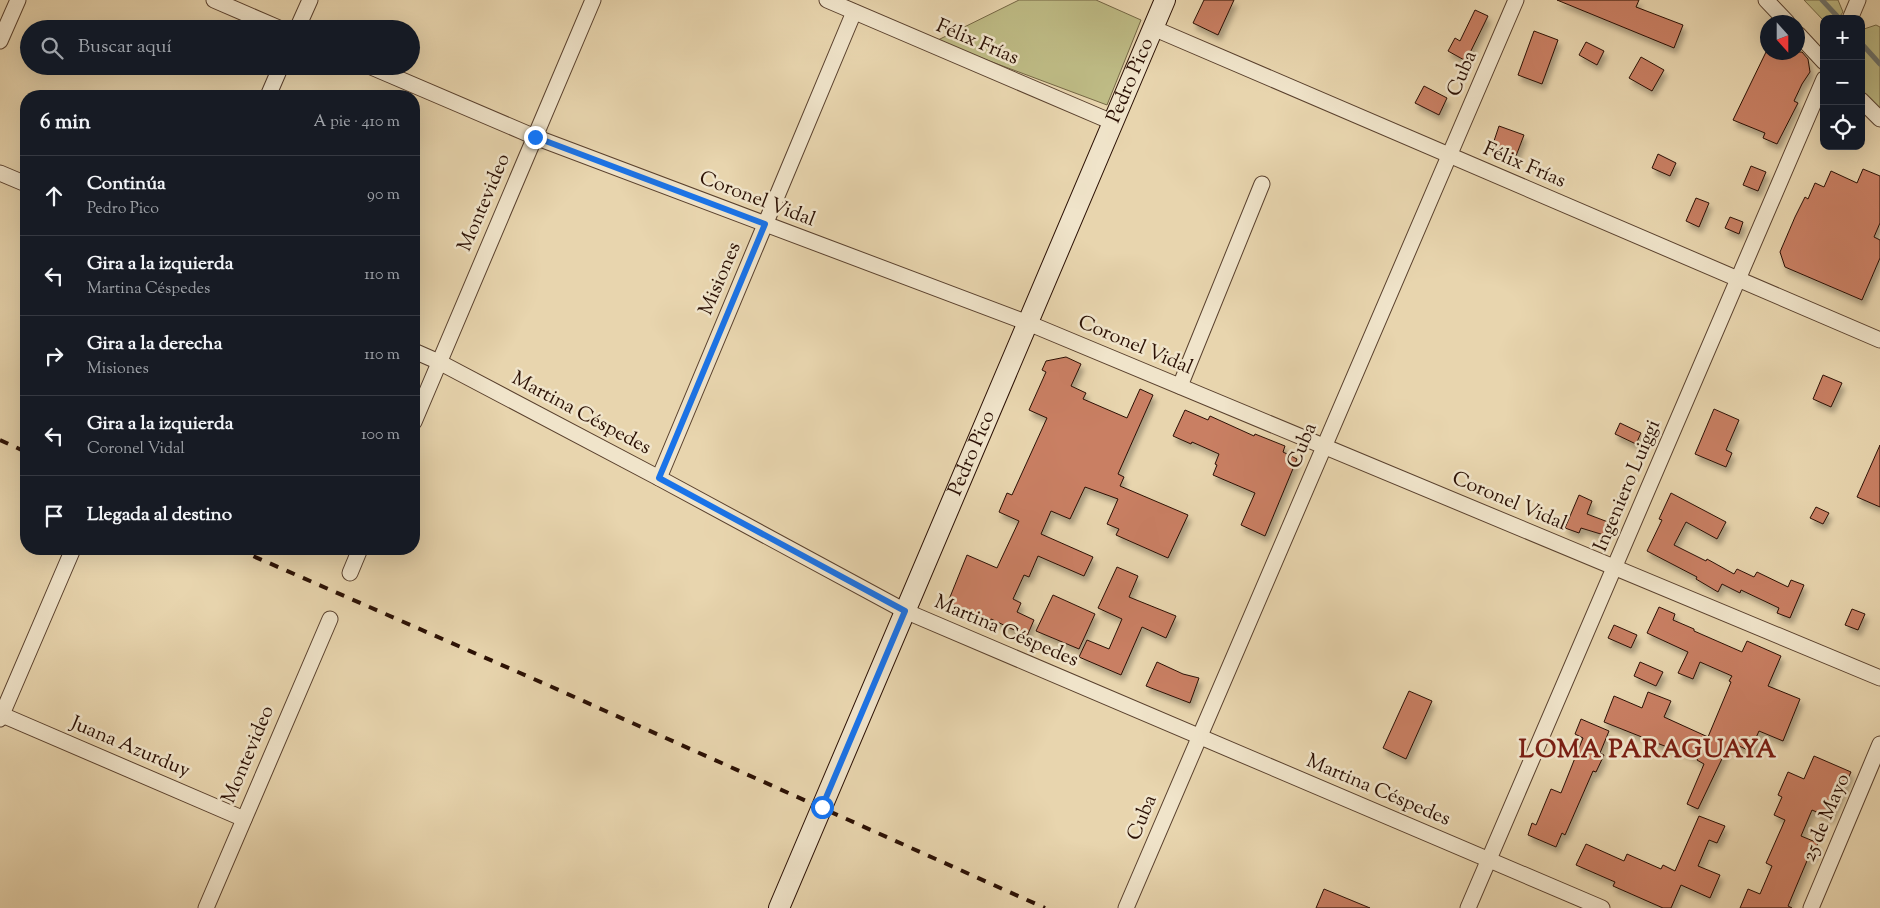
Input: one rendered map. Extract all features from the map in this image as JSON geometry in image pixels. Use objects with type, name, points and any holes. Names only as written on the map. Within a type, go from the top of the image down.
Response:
[{"type":"street","points":[[0,41],[18,0]]},
{"type":"street","points":[[214,0],[260,20]]},
{"type":"street","points":[[301,20],[310,0]]},
{"type":"street","name":"Montevideo","points":[[420,408],[593,0]]},
{"type":"street","name":"Félix Frías","points":[[827,0],[1112,122]]},
{"type":"street","name":"Pedro Pico","points":[[785,906],[905,611],[1165,0]]},
{"type":"street","name":"Cuba","points":[[1126,908],[1516,0]]},
{"type":"street","points":[[1766,0],[1780,15]]},
{"type":"street","points":[[1852,15],[1858,0]]},
{"type":"street","name":"Misiones","points":[[659,478],[854,12]]},
{"type":"street","name":"Félix Frías","points":[[1153,28],[1880,340]]},
{"type":"street","points":[[1805,42],[1822,60]]},
{"type":"street","points":[[271,90],[277,75]]},
{"type":"street","name":"Coronel Vidal","points":[[390,75],[535,137],[1028,323],[1880,678]]},
{"type":"street","name":"Ingeniero Luiggi","points":[[1468,908],[1820,88]]},
{"type":"street","points":[[1865,104],[1880,119]]},
{"type":"street","points":[[0,173],[20,181]]},
{"type":"street","points":[[1180,386],[1262,184]]},
{"type":"street","name":"Martina Céspedes","points":[[420,354],[659,478],[905,611],[1602,908]]},
{"type":"street","points":[[1,716],[70,555]]},
{"type":"street","points":[[350,573],[358,555]]},
{"type":"street","name":"Montevideo","points":[[206,908],[330,619]]},
{"type":"street","name":"Juana Azurduy","points":[[1,716],[244,819]]},
{"type":"street","name":"25 de Mayo","points":[[1810,908],[1880,744]]},
{"type":"shaded area","points":[[1019,0],[1096,0],[1141,20],[1107,105],[936,41]]},
{"type":"shaded area","points":[[1804,0],[1838,0],[1843,12],[1841,15],[1820,15],[1820,17]]},
{"type":"shaded area","points":[[1876,25],[1880,27],[1880,109],[1865,95],[1865,29]]},
{"type":"building","points":[[1204,0],[1234,0],[1218,35],[1193,23]]},
{"type":"building","points":[[1557,0],[1639,0],[1636,7],[1683,25],[1674,48]]},
{"type":"building","points":[[1475,10],[1488,16],[1466,61],[1448,51],[1455,38],[1460,41]]},
{"type":"building","points":[[1534,31],[1558,40],[1542,84],[1518,75]]},
{"type":"building","points":[[1586,42],[1604,51],[1597,65],[1579,55]]},
{"type":"building","points":[[1805,56],[1808,59],[1810,72],[1794,101],[1798,103],[1777,144],[1763,138],[1765,133],[1733,120],[1762,60],[1805,60]]},
{"type":"building","points":[[1641,57],[1664,70],[1652,91],[1629,78]]},
{"type":"building","points":[[1424,86],[1447,98],[1439,115],[1415,103]]},
{"type":"building","points":[[1499,126],[1524,135],[1516,156],[1492,147]]},
{"type":"building","points":[[1658,154],[1676,163],[1670,176],[1652,168]]},
{"type":"building","points":[[1751,166],[1766,172],[1758,191],[1743,185]]},
{"type":"building","points":[[1863,169],[1880,176],[1880,223],[1874,237],[1880,240],[1880,258],[1862,300],[1785,267],[1780,252],[1805,197],[1808,199],[1815,183],[1824,187],[1831,171],[1857,183]]},
{"type":"building","points":[[1696,198],[1709,203],[1699,227],[1686,221]]},
{"type":"building","points":[[1730,217],[1743,222],[1739,234],[1725,228]]},
{"type":"building","points":[[1066,357],[1081,364],[1071,386],[1086,393],[1083,399],[1127,418],[1140,389],[1153,395],[1118,474],[1124,477],[1120,486],[1188,515],[1168,558],[1116,535],[1119,529],[1107,524],[1118,499],[1085,487],[1070,519],[1051,511],[1041,534],[1093,557],[1084,576],[1038,556],[1029,577],[1024,575],[1013,599],[1021,603],[1017,612],[1034,620],[1027,636],[948,602],[967,555],[997,568],[1019,521],[999,512],[1007,493],[1012,495],[1047,418],[1029,410],[1046,372],[1042,370],[1046,361]]},
{"type":"building","points":[[1823,375],[1842,383],[1831,407],[1813,399]]},
{"type":"building","points":[[1714,409],[1739,420],[1726,450],[1732,453],[1726,467],[1695,454]]},
{"type":"building","points":[[1185,410],[1208,420],[1210,416],[1254,436],[1255,434],[1285,446],[1283,452],[1297,459],[1265,536],[1241,525],[1255,493],[1213,475],[1219,454],[1173,436]]},
{"type":"building","points":[[1620,423],[1641,433],[1636,444],[1615,434]]},
{"type":"building","points":[[1880,445],[1880,507],[1857,497]]},
{"type":"building","points":[[1671,493],[1726,522],[1717,539],[1686,522],[1674,545],[1706,561],[1707,559],[1734,574],[1737,569],[1754,577],[1757,572],[1788,587],[1791,580],[1804,585],[1790,618],[1777,613],[1779,608],[1741,590],[1740,593],[1722,584],[1718,592],[1696,579],[1697,577],[1647,551],[1662,520],[1659,519]]},
{"type":"building","points":[[1579,495],[1592,501],[1587,514],[1608,522],[1604,535],[1581,528],[1579,533],[1565,528]]},
{"type":"building","points":[[1816,507],[1829,513],[1823,524],[1810,518]]},
{"type":"building","points":[[1117,567],[1138,576],[1129,597],[1176,616],[1166,638],[1142,627],[1121,675],[1079,657],[1087,640],[1109,649],[1122,619],[1098,608]]},
{"type":"building","points":[[1053,595],[1095,614],[1079,649],[1036,631]]},
{"type":"building","points":[[1659,607],[1675,614],[1673,620],[1742,652],[1747,641],[1781,656],[1768,686],[1800,699],[1783,741],[1759,731],[1750,751],[1730,742],[1698,809],[1687,804],[1704,764],[1697,760],[1698,758],[1604,722],[1614,696],[1642,708],[1648,692],[1671,701],[1664,717],[1708,737],[1732,676],[1700,662],[1693,679],[1678,673],[1688,652],[1647,633]]},
{"type":"building","points":[[1852,609],[1865,614],[1858,630],[1845,625]]},
{"type":"building","points":[[1614,625],[1637,635],[1631,648],[1608,638]]},
{"type":"building","points":[[1157,662],[1183,674],[1199,678],[1190,703],[1146,686]]},
{"type":"building","points":[[1640,662],[1663,672],[1656,686],[1634,676]]},
{"type":"building","points":[[1409,691],[1432,701],[1406,759],[1383,748]]},
{"type":"building","points":[[1581,719],[1609,731],[1600,753],[1604,755],[1596,772],[1593,771],[1565,835],[1562,833],[1556,847],[1528,835],[1532,823],[1536,825],[1551,789],[1561,793],[1583,738],[1575,734]]},
{"type":"building","points":[[1814,756],[1851,772],[1830,818],[1812,810],[1801,836],[1818,843],[1812,857],[1809,856],[1788,906],[1792,908],[1740,908],[1748,889],[1760,894],[1772,866],[1766,863],[1785,820],[1774,815],[1782,797],[1778,795],[1788,772],[1804,779]]},
{"type":"building","points":[[1699,816],[1725,826],[1717,843],[1709,840],[1698,866],[1720,875],[1710,898],[1681,885],[1671,908],[1663,908],[1613,886],[1615,882],[1576,865],[1586,844],[1624,861],[1627,854],[1661,869],[1663,865],[1675,871]]},
{"type":"building","points":[[1324,889],[1370,908],[1316,908]]},
{"type":"waterway","points":[[1822,0],[1836,15]]},
{"type":"waterway","points":[[1865,47],[1880,64]]},
{"type":"railway","points":[[0,440],[20,449]]},
{"type":"railway","points":[[251,555],[552,687],[1045,908]]},
{"type":"district","name":"LOMA PARAGUAYA","points":[[1648,751]]},
{"type":"route","points":[[535,137],[765,224],[659,478],[905,611],[822,807]]}]
